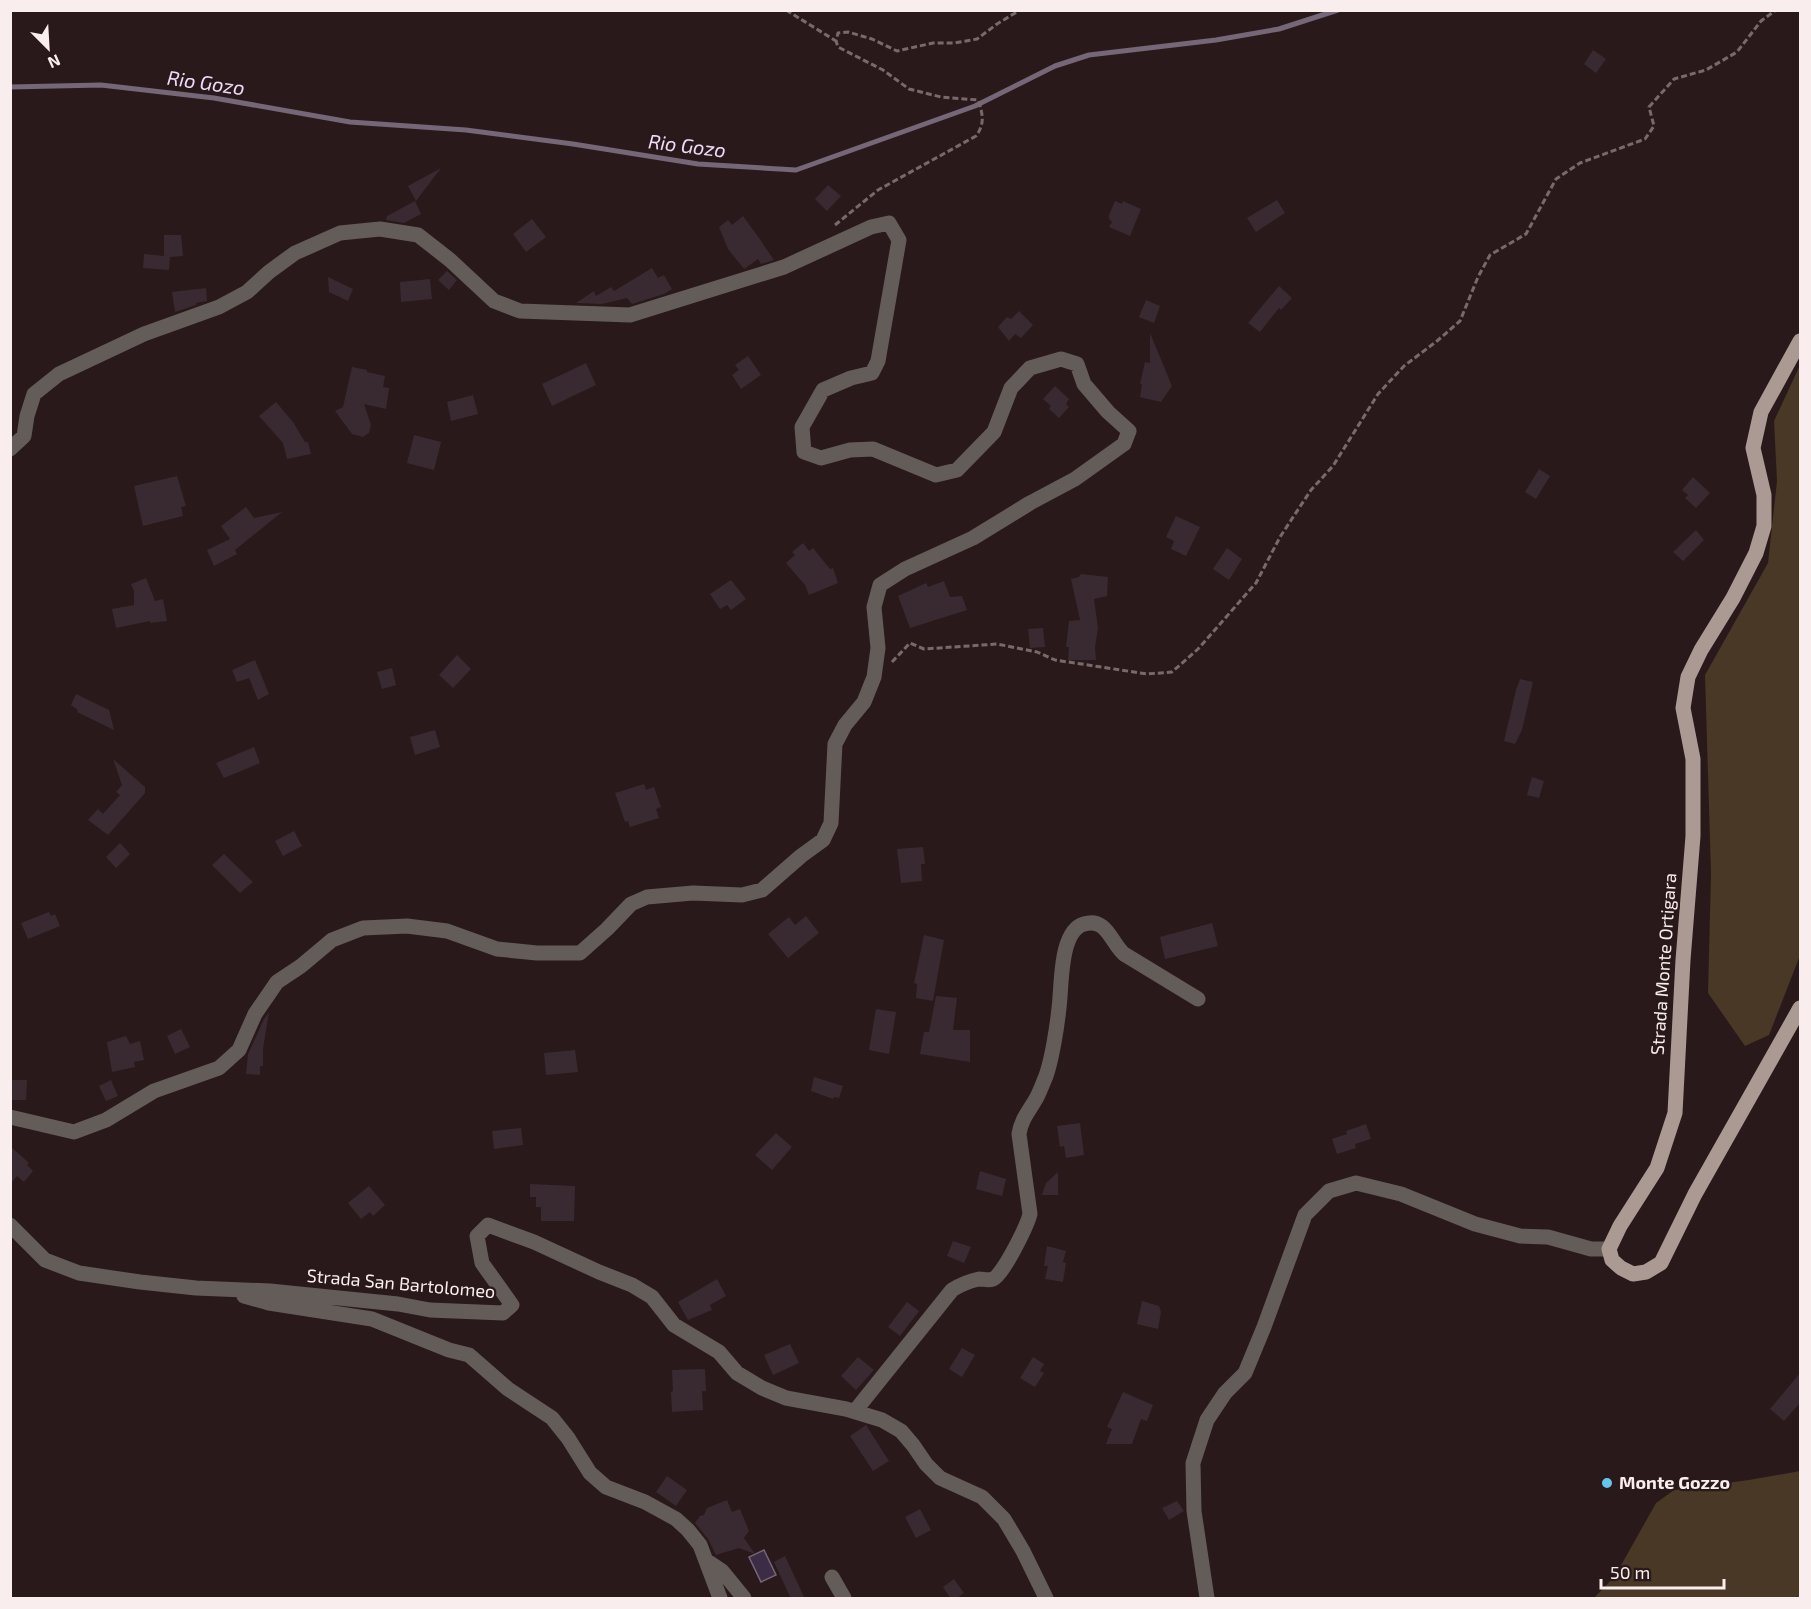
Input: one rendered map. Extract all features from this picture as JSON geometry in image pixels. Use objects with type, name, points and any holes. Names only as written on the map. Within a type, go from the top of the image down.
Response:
[{"type":"main road","name":"Strada Monte Ortigara","points":[[1609,1249],[1620,1226],[1657,1168],[1675,1113],[1683,960],[1693,836],[1693,759],[1683,708],[1689,677],[1701,650],[1733,598],[1756,553],[1764,526],[1764,495],[1753,448],[1761,412],[1800,341]]},
{"type":"main road","points":[[1609,1249],[1612,1260],[1633,1274],[1646,1272],[1661,1263],[1695,1194],[1800,1008]]},
{"type":"street","points":[[10,449],[24,436],[34,394],[59,374],[144,334],[219,307],[247,292],[268,272],[295,253],[340,233],[380,229],[418,235],[450,260],[494,301],[520,311],[630,315],[783,267],[871,227],[889,223],[899,240],[878,361],[872,373],[850,378],[823,390],[802,427],[804,452],[821,458],[850,450],[873,449],[936,475],[957,470],[994,432],[1011,388],[1030,368],[1060,359],[1077,364],[1084,384],[1108,412],[1129,431],[1124,444],[1075,479],[973,538],[905,569],[880,585],[874,607],[878,648],[874,677],[864,702],[845,725],[834,744],[831,823],[823,840],[762,890],[742,896],[693,893],[647,897],[631,904],[580,953],[537,953],[496,949],[447,932],[407,926],[363,928],[332,940],[301,966],[277,982],[255,1014],[239,1050],[219,1068],[154,1091],[106,1120],[74,1132],[10,1117]]},
{"type":"street","points":[[855,1411],[952,1290],[963,1283],[979,1279],[991,1280],[999,1275],[1027,1225],[1030,1214],[1019,1134],[1020,1123],[1037,1096],[1047,1074],[1059,1008],[1065,949],[1076,929],[1084,924],[1095,923],[1105,927],[1116,947],[1124,954],[1198,999]]},
{"type":"street","points":[[1207,1599],[1194,1511],[1193,1463],[1207,1420],[1225,1393],[1245,1373],[1305,1215],[1329,1191],[1356,1183],[1401,1194],[1475,1224],[1520,1236],[1548,1238],[1591,1249],[1609,1249]]},
{"type":"street","name":"Strada San Bartolomeo","points":[[10,1225],[45,1260],[78,1273],[140,1282],[270,1291],[398,1304],[430,1310],[503,1313],[512,1305],[482,1263],[477,1236],[488,1225],[534,1242],[632,1285],[652,1297],[674,1325],[719,1352],[737,1373],[762,1388],[786,1398],[855,1411],[882,1420],[901,1431],[926,1464],[940,1478],[982,1497],[1004,1519],[1023,1551],[1046,1599]]},
{"type":"street","points":[[231,1290],[248,1298],[269,1303],[372,1319],[449,1350],[469,1355],[508,1389],[552,1418],[590,1473],[606,1487],[645,1502],[676,1519],[688,1530],[700,1545],[720,1599]]},
{"type":"street","points":[[707,1561],[722,1571],[744,1599]]},
{"type":"street","points":[[832,1577],[844,1599]]},
{"type":"path","points":[[786,10],[836,41]]},
{"type":"path","points":[[832,228],[878,190],[976,136],[981,129],[983,119],[978,100],[941,97],[909,88],[883,70],[838,47],[836,41],[838,33],[848,32],[872,39],[897,51],[933,43],[977,39],[1020,10]]},
{"type":"path","points":[[874,677],[894,661],[910,643],[924,649],[997,644],[1036,652],[1055,660],[1147,674],[1172,672],[1197,649],[1256,583],[1280,537],[1311,490],[1333,466],[1378,394],[1404,366],[1460,321],[1478,277],[1490,255],[1526,234],[1557,179],[1580,163],[1645,139],[1654,126],[1649,107],[1674,79],[1706,70],[1737,52],[1761,21],[1776,10]]},
{"type":"shaded area","points":[[1800,365],[1799,958],[1769,1035],[1745,1046],[1708,993],[1711,874],[1705,675],[1768,563],[1777,481],[1774,421]]},
{"type":"shaded area","points":[[1800,1471],[1800,1598],[1594,1598],[1615,1576],[1656,1503],[1674,1490]]},
{"type":"shaded area","points":[[764,1550],[776,1575],[761,1582],[749,1557]]},
{"type":"building","points":[[1593,50],[1606,59],[1596,73],[1584,64]]},
{"type":"building","points":[[441,168],[422,193],[416,201],[408,186]]},
{"type":"building","points":[[828,185],[841,196],[827,211],[815,199]]},
{"type":"building","points":[[1277,200],[1285,213],[1256,232],[1247,218]]},
{"type":"building","points":[[415,201],[421,214],[404,223],[386,220],[387,216]]},
{"type":"building","points":[[1115,201],[1122,204],[1123,201],[1141,209],[1130,236],[1109,227],[1112,222],[1109,215]]},
{"type":"building","points":[[743,216],[774,260],[761,264],[758,259],[744,269],[728,249],[719,227],[728,220],[732,225]]},
{"type":"building","points":[[532,219],[546,237],[526,252],[513,234]]},
{"type":"building","points":[[164,235],[181,235],[183,256],[170,257],[169,270],[143,268],[144,254],[164,256]]},
{"type":"building","points":[[652,268],[658,278],[664,275],[672,289],[664,294],[632,304],[627,298],[602,304],[576,303],[594,291],[596,296],[611,287],[614,291]]},
{"type":"building","points":[[447,271],[457,280],[449,290],[438,280]]},
{"type":"building","points":[[328,277],[353,289],[348,301],[329,292]]},
{"type":"building","points":[[430,279],[432,299],[401,302],[400,282]]},
{"type":"building","points":[[1279,286],[1292,298],[1281,310],[1279,308],[1260,332],[1248,323]]},
{"type":"building","points":[[206,288],[207,301],[175,312],[172,292]]},
{"type":"building","points":[[1146,300],[1160,306],[1154,323],[1139,317]]},
{"type":"building","points":[[1019,311],[1033,325],[1021,338],[1015,334],[1009,341],[998,327],[1007,317],[1011,319]]},
{"type":"building","points":[[1150,333],[1172,386],[1161,402],[1140,397],[1142,384],[1140,384],[1145,362],[1150,363]]},
{"type":"building","points":[[748,356],[761,375],[741,389],[732,375],[739,370],[735,365]]},
{"type":"building","points":[[586,363],[596,385],[552,406],[542,384]]},
{"type":"building","points":[[352,367],[385,376],[383,387],[389,388],[386,409],[364,404],[371,425],[369,433],[363,437],[352,434],[335,411],[343,407]]},
{"type":"building","points":[[1055,386],[1069,399],[1066,404],[1069,407],[1059,418],[1049,409],[1051,406],[1043,399]]},
{"type":"building","points":[[473,395],[478,414],[451,421],[447,402]]},
{"type":"building","points":[[276,402],[293,422],[305,442],[308,442],[311,454],[287,459],[283,443],[259,416]]},
{"type":"building","points":[[414,435],[441,442],[434,470],[407,463]]},
{"type":"building","points":[[1539,469],[1550,476],[1536,499],[1525,492]]},
{"type":"building","points":[[177,476],[186,506],[181,507],[183,516],[143,526],[134,486]]},
{"type":"building","points":[[1693,477],[1710,493],[1696,508],[1685,498],[1688,495],[1682,490]]},
{"type":"building","points":[[246,507],[254,518],[282,512],[235,550],[237,554],[214,566],[207,550],[230,539],[221,526]]},
{"type":"building","points":[[1176,516],[1200,527],[1186,556],[1171,549],[1174,541],[1166,537]]},
{"type":"building","points":[[1696,530],[1704,540],[1683,561],[1673,552]]},
{"type":"building","points":[[803,543],[809,551],[813,548],[830,569],[833,568],[838,583],[809,595],[805,585],[786,563],[795,555],[792,552]]},
{"type":"building","points":[[1227,548],[1242,559],[1229,580],[1213,569]]},
{"type":"building","points":[[1081,574],[1108,577],[1107,596],[1094,599],[1098,628],[1095,647],[1096,660],[1068,660],[1069,647],[1066,647],[1069,621],[1080,620],[1071,579]]},
{"type":"building","points":[[146,578],[155,601],[163,599],[167,621],[150,623],[150,621],[116,628],[112,609],[134,605],[134,591],[131,584]]},
{"type":"building","points":[[731,580],[746,599],[731,610],[727,605],[720,609],[710,594]]},
{"type":"building","points":[[944,581],[950,597],[962,596],[967,610],[910,628],[898,596],[926,583],[928,587]]},
{"type":"building","points":[[1043,628],[1045,647],[1030,648],[1028,629]]},
{"type":"building","points":[[457,655],[471,669],[453,688],[439,675]]},
{"type":"building","points":[[255,660],[269,694],[258,700],[249,678],[237,682],[232,670]]},
{"type":"building","points":[[392,668],[396,685],[382,689],[377,672]]},
{"type":"building","points":[[1520,679],[1533,682],[1522,730],[1515,744],[1504,741]]},
{"type":"building","points":[[76,694],[109,710],[114,730],[77,712],[78,710],[71,705]]},
{"type":"building","points":[[435,730],[440,747],[415,755],[410,737]]},
{"type":"building","points":[[254,747],[260,763],[224,778],[216,763]]},
{"type":"building","points":[[113,759],[145,787],[145,793],[108,835],[88,820],[98,809],[103,814],[120,795],[116,792],[122,785]]},
{"type":"building","points":[[1532,777],[1544,781],[1539,798],[1527,795]]},
{"type":"building","points":[[644,784],[646,790],[654,787],[661,807],[656,809],[659,818],[630,827],[628,821],[625,822],[615,793]]},
{"type":"building","points":[[294,831],[302,846],[283,856],[275,841]]},
{"type":"building","points":[[120,843],[130,854],[116,868],[106,857]]},
{"type":"building","points":[[923,847],[925,864],[921,864],[922,881],[901,883],[897,849]]},
{"type":"building","points":[[224,854],[253,882],[240,893],[212,865]]},
{"type":"building","points":[[49,912],[51,916],[55,914],[60,926],[28,939],[21,923]]},
{"type":"building","points":[[806,916],[819,933],[788,958],[768,934],[789,917],[795,925]]},
{"type":"building","points":[[1212,923],[1218,946],[1165,959],[1160,937]]},
{"type":"building","points":[[924,935],[944,940],[933,1001],[916,998],[917,984],[914,983]]},
{"type":"building","points":[[936,996],[957,998],[953,1030],[970,1030],[970,1062],[920,1054],[924,1032],[929,1032]]},
{"type":"building","points":[[876,1009],[896,1012],[889,1054],[869,1050]]},
{"type":"building","points":[[269,1012],[260,1075],[246,1074],[248,1054]]},
{"type":"building","points":[[181,1029],[190,1047],[175,1054],[167,1036]]},
{"type":"building","points":[[126,1036],[130,1044],[140,1041],[144,1060],[134,1062],[135,1067],[112,1072],[107,1042]]},
{"type":"building","points":[[575,1050],[578,1072],[546,1075],[544,1053]]},
{"type":"building","points":[[814,1077],[843,1086],[839,1098],[834,1097],[833,1099],[811,1091]]},
{"type":"building","points":[[10,1080],[27,1080],[26,1100],[10,1100]]},
{"type":"building","points":[[111,1080],[118,1096],[106,1101],[99,1086]]},
{"type":"building","points":[[1080,1123],[1084,1155],[1066,1158],[1064,1146],[1060,1147],[1057,1126]]},
{"type":"building","points":[[1366,1124],[1371,1139],[1355,1144],[1356,1148],[1337,1154],[1332,1139]]},
{"type":"building","points":[[521,1128],[523,1145],[494,1149],[492,1131]]},
{"type":"building","points":[[776,1133],[792,1147],[772,1170],[755,1155]]},
{"type":"building","points":[[10,1146],[29,1163],[27,1165],[33,1171],[24,1182],[17,1176],[10,1184]]},
{"type":"building","points":[[980,1171],[1006,1179],[1002,1196],[976,1189]]},
{"type":"building","points":[[1058,1172],[1058,1195],[1042,1195],[1046,1183]]},
{"type":"building","points":[[530,1184],[575,1186],[574,1221],[541,1221],[541,1207],[536,1207],[536,1197],[530,1197]]},
{"type":"building","points":[[369,1186],[385,1205],[373,1216],[370,1212],[361,1219],[348,1203]]},
{"type":"building","points":[[953,1241],[971,1247],[964,1263],[947,1256]]},
{"type":"building","points":[[1047,1246],[1066,1251],[1063,1262],[1066,1263],[1063,1282],[1045,1279],[1048,1266],[1044,1266]]},
{"type":"building","points":[[717,1279],[726,1296],[710,1305],[712,1310],[688,1320],[678,1302]]},
{"type":"building","points":[[1142,1301],[1159,1306],[1161,1312],[1158,1329],[1137,1324]]},
{"type":"building","points":[[907,1302],[919,1311],[900,1336],[888,1327]]},
{"type":"building","points":[[790,1344],[799,1363],[773,1375],[764,1355]]},
{"type":"building","points":[[962,1348],[975,1355],[962,1377],[949,1369]]},
{"type":"building","points":[[858,1357],[874,1370],[856,1390],[841,1376]]},
{"type":"building","points":[[1033,1357],[1044,1364],[1040,1371],[1044,1373],[1035,1387],[1020,1378]]},
{"type":"building","points":[[705,1369],[706,1391],[702,1391],[703,1410],[672,1412],[672,1370]]},
{"type":"building","points":[[1800,1373],[1800,1403],[1784,1421],[1770,1409]]},
{"type":"building","points":[[1123,1392],[1153,1405],[1147,1421],[1141,1419],[1132,1444],[1106,1444],[1112,1429],[1107,1427]]},
{"type":"building","points":[[866,1425],[889,1461],[873,1471],[850,1436]]},
{"type":"building","points":[[667,1476],[687,1490],[676,1506],[656,1492]]},
{"type":"building","points":[[727,1500],[732,1512],[740,1509],[749,1531],[744,1538],[755,1554],[739,1548],[716,1555],[708,1539],[695,1523],[700,1516],[704,1515],[707,1508]]},
{"type":"building","points":[[1177,1501],[1184,1511],[1169,1520],[1162,1508]]},
{"type":"building","points":[[920,1509],[931,1530],[916,1538],[905,1517]]},
{"type":"building","points":[[785,1556],[805,1599],[791,1599],[774,1562]]},
{"type":"building","points":[[954,1579],[964,1593],[956,1599],[951,1599],[943,1587]]},
{"type":"waterway","name":"Rio Gozo","points":[[10,87],[101,85],[214,98],[350,122],[466,130],[698,164],[796,170],[975,106],[1055,66],[1089,55],[1216,40],[1279,29],[1338,10]]},
{"type":"place","name":"Monte Gozzo","points":[[1607,1483]]}]
